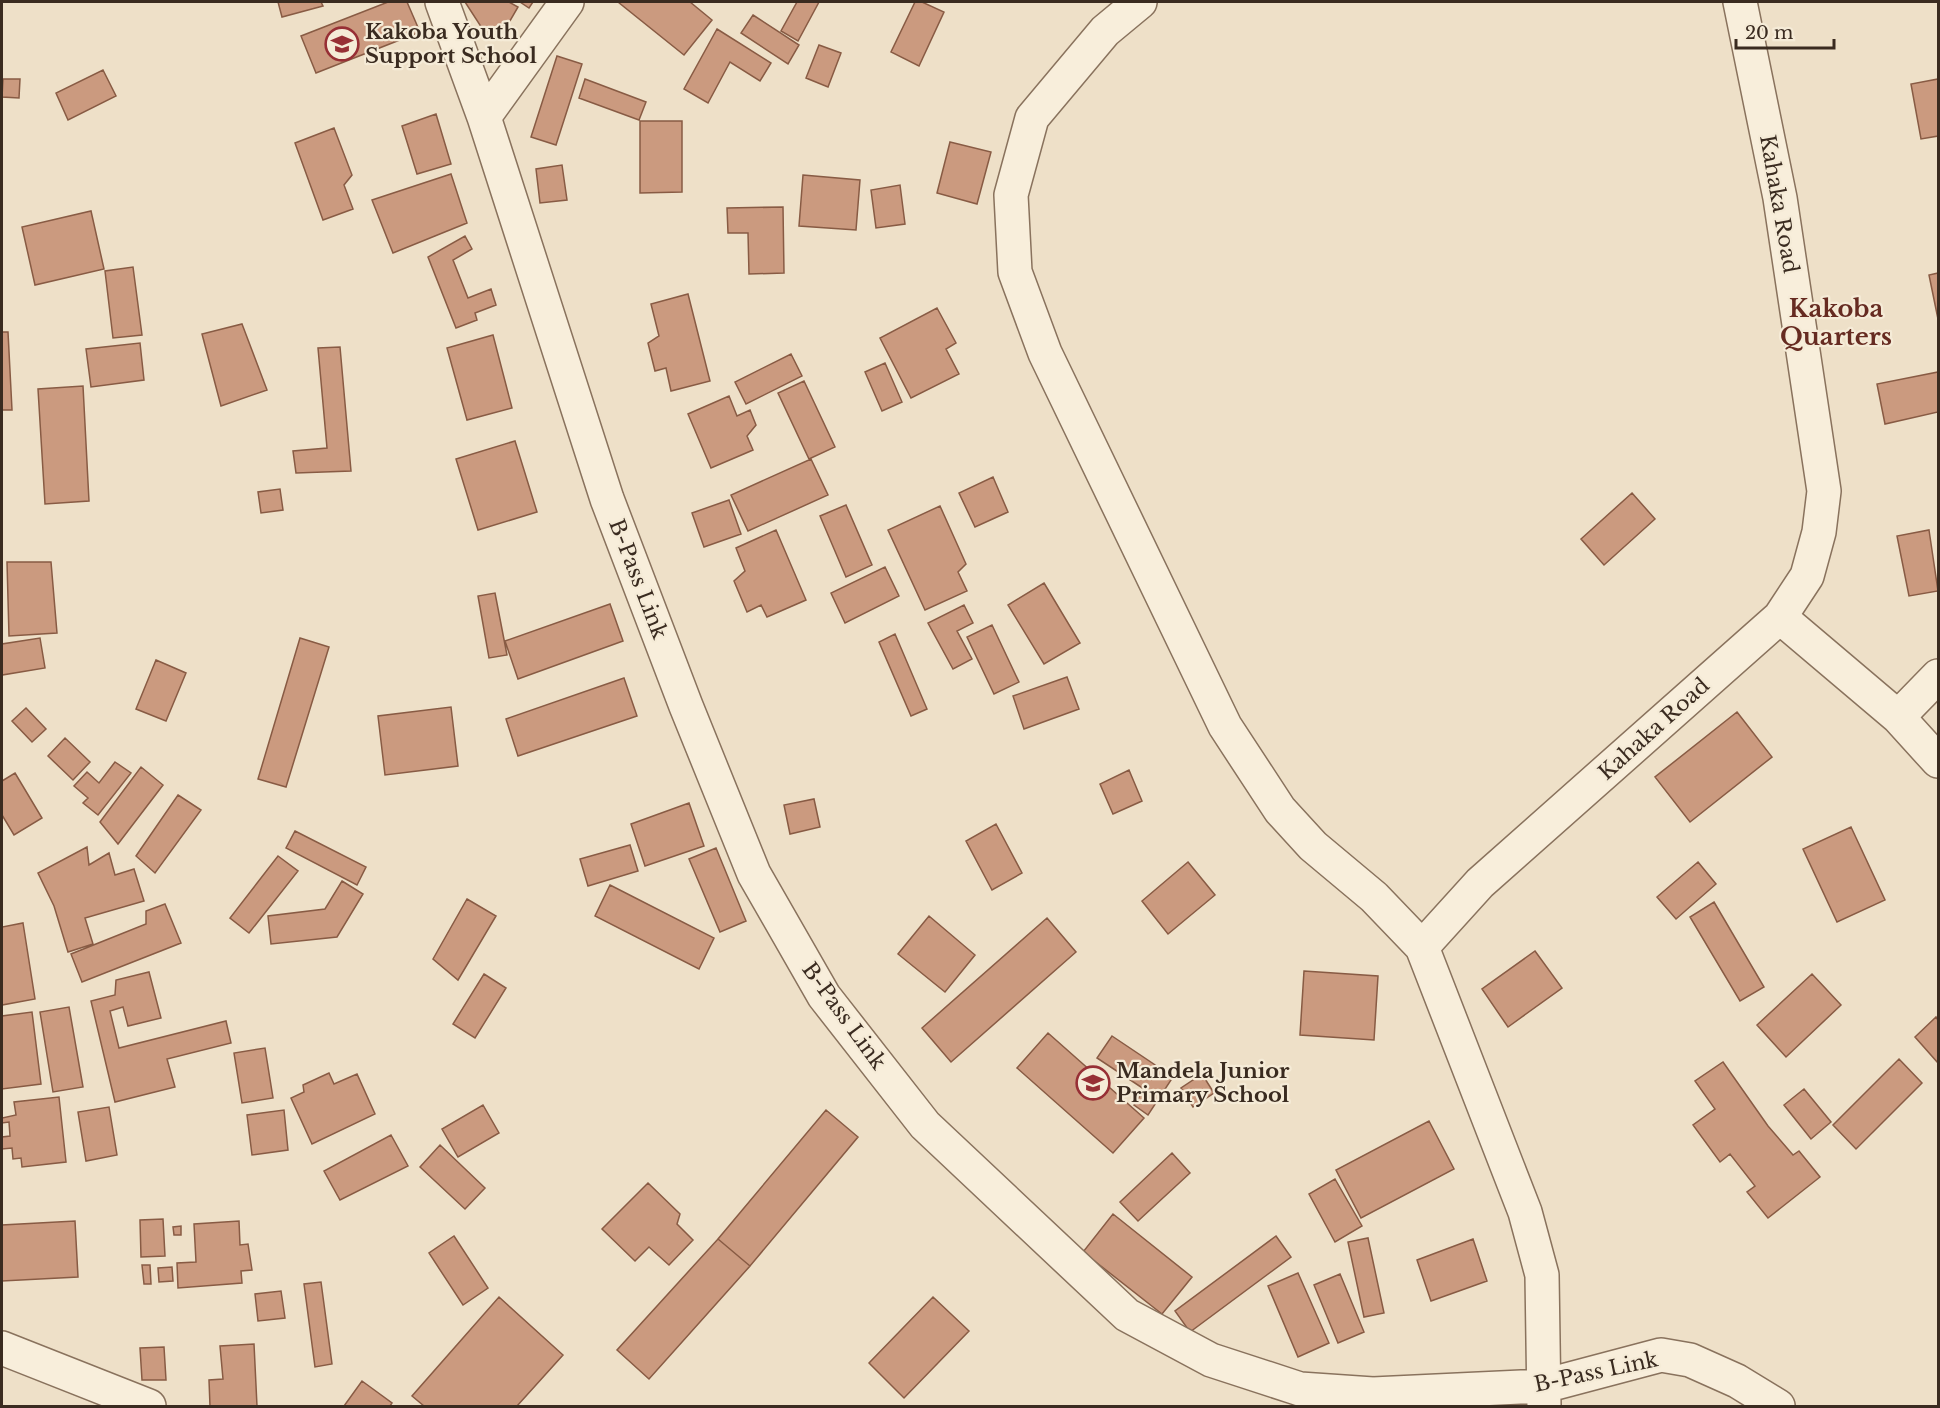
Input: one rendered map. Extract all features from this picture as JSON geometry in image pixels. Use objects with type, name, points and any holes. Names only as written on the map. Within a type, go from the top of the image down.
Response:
[{"type":"street","name":"B-Pass Link","points":[[441,2],[484,117],[607,499],[686,706],[754,874],[824,996],[925,1125],[1127,1315],[1211,1360],[1300,1389],[1373,1395],[1544,1396],[1661,1355],[1690,1360],[1737,1382],[1778,1407]]},
{"type":"street","points":[[484,117],[567,2]]},
{"type":"street","points":[[1140,2],[1105,31],[1032,118],[1011,195],[1015,272],[1045,353],[1225,726],[1280,810],[1313,846],[1374,897],[1422,947],[1525,1212],[1542,1275],[1544,1396]]},
{"type":"street","name":"Kahaka Road","points":[[1422,947],[1480,883],[1780,617],[1806,576],[1819,532],[1824,491],[1780,198],[1740,2]]},
{"type":"street","points":[[1780,617],[1898,717],[1938,761]]},
{"type":"street","points":[[1898,717],[1938,676]]},
{"type":"street","points":[[2,1348],[149,1407]]},
{"type":"building","points":[[278,2],[321,2],[323,6],[282,17]]},
{"type":"building","points":[[388,2],[407,2],[420,32],[316,73],[301,36]]},
{"type":"building","points":[[465,2],[509,2],[518,7],[507,26],[489,39]]},
{"type":"building","points":[[520,2],[533,2],[529,8]]},
{"type":"building","points":[[618,2],[690,2],[712,20],[684,55]]},
{"type":"building","points":[[797,2],[819,2],[798,41],[781,31]]},
{"type":"building","points":[[915,2],[922,2],[944,12],[919,66],[891,52]]},
{"type":"building","points":[[753,15],[799,45],[788,64],[741,33]]},
{"type":"building","points":[[717,29],[771,63],[760,81],[730,62],[708,103],[684,89]]},
{"type":"building","points":[[819,45],[841,53],[828,87],[806,78]]},
{"type":"building","points":[[557,56],[582,64],[556,145],[531,137]]},
{"type":"building","points":[[103,70],[116,96],[68,120],[56,93]]},
{"type":"building","points":[[3,79],[20,79],[19,98],[2,97]]},
{"type":"building","points":[[585,79],[646,102],[639,120],[579,98]]},
{"type":"building","points":[[1938,79],[1938,136],[1921,139],[1911,84]]},
{"type":"building","points":[[436,114],[451,164],[417,174],[402,126]]},
{"type":"building","points":[[640,121],[682,121],[682,192],[640,193]]},
{"type":"building","points":[[334,128],[352,175],[344,185],[353,209],[323,220],[295,143]]},
{"type":"building","points":[[950,142],[991,152],[977,204],[937,193]]},
{"type":"building","points":[[562,165],[567,200],[540,203],[536,169]]},
{"type":"building","points":[[451,174],[467,223],[393,253],[372,200]]},
{"type":"building","points":[[803,175],[860,180],[856,230],[799,226]]},
{"type":"building","points":[[900,185],[905,224],[876,228],[871,190]]},
{"type":"building","points":[[783,207],[784,273],[749,274],[748,233],[728,233],[727,208]]},
{"type":"building","points":[[91,211],[104,269],[35,285],[22,227]]},
{"type":"building","points":[[465,236],[472,249],[453,260],[468,298],[491,289],[496,305],[475,313],[477,320],[456,328],[428,257]]},
{"type":"building","points":[[133,267],[142,335],[113,338],[105,271]]},
{"type":"building","points":[[1938,273],[1938,319],[1929,275]]},
{"type":"building","points":[[688,294],[710,381],[671,391],[666,368],[655,371],[648,343],[659,336],[651,304]]},
{"type":"building","points":[[937,308],[956,343],[946,349],[959,374],[911,398],[880,338]]},
{"type":"building","points":[[242,324],[267,390],[221,406],[202,334]]},
{"type":"building","points":[[2,332],[8,332],[12,410],[2,410]]},
{"type":"building","points":[[493,335],[512,408],[467,420],[447,348]]},
{"type":"building","points":[[140,343],[144,380],[91,387],[86,349]]},
{"type":"building","points":[[340,347],[351,471],[296,473],[293,451],[327,448],[318,348]]},
{"type":"building","points":[[791,354],[802,376],[746,404],[735,382]]},
{"type":"building","points":[[885,363],[902,402],[882,411],[865,372]]},
{"type":"building","points":[[1938,372],[1938,412],[1885,424],[1877,384]]},
{"type":"building","points":[[804,381],[835,447],[809,459],[778,393]]},
{"type":"building","points":[[83,386],[89,501],[45,504],[38,389]]},
{"type":"building","points":[[729,396],[737,416],[750,410],[756,425],[747,436],[753,450],[711,468],[688,414]]},
{"type":"building","points":[[515,441],[537,512],[478,530],[456,459]]},
{"type":"building","points":[[811,459],[828,495],[748,531],[731,495]]},
{"type":"building","points":[[993,477],[1008,512],[975,527],[959,493]]},
{"type":"building","points":[[280,489],[283,510],[261,513],[258,492]]},
{"type":"building","points":[[1632,493],[1655,519],[1604,565],[1581,539]]},
{"type":"building","points":[[729,500],[741,534],[704,547],[692,513]]},
{"type":"building","points":[[846,505],[872,565],[846,577],[820,516]]},
{"type":"building","points":[[940,506],[966,564],[958,572],[967,591],[925,610],[888,530]]},
{"type":"building","points":[[776,530],[806,600],[767,617],[761,605],[747,612],[734,581],[745,571],[736,548]]},
{"type":"building","points":[[1929,530],[1938,591],[1909,596],[1897,536]]},
{"type":"building","points":[[7,562],[51,562],[57,633],[9,636]]},
{"type":"building","points":[[885,567],[899,596],[845,623],[831,593]]},
{"type":"building","points":[[1044,583],[1080,643],[1044,664],[1008,605]]},
{"type":"building","points":[[495,593],[507,655],[489,658],[478,596]]},
{"type":"building","points":[[610,604],[623,641],[518,679],[505,641]]},
{"type":"building","points":[[964,605],[973,623],[957,631],[972,659],[953,669],[928,623]]},
{"type":"building","points":[[992,625],[1019,682],[994,694],[967,637]]},
{"type":"building","points":[[895,634],[927,709],[911,716],[879,642]]},
{"type":"building","points":[[40,638],[45,668],[2,675],[2,644]]},
{"type":"building","points":[[300,638],[329,647],[286,787],[258,779]]},
{"type":"building","points":[[156,660],[186,673],[166,721],[136,709]]},
{"type":"building","points":[[1067,677],[1079,709],[1024,729],[1013,696]]},
{"type":"building","points":[[624,678],[637,716],[518,756],[506,719]]},
{"type":"building","points":[[451,707],[458,766],[385,775],[378,716]]},
{"type":"building","points":[[26,708],[46,729],[32,742],[12,721]]},
{"type":"building","points":[[1737,712],[1772,757],[1690,822],[1655,777]]},
{"type":"building","points":[[65,738],[90,762],[73,780],[48,756]]},
{"type":"building","points":[[115,762],[131,773],[98,815],[83,803],[88,798],[74,786],[87,772],[99,783]]},
{"type":"building","points":[[141,767],[163,785],[118,844],[100,822]]},
{"type":"building","points":[[1129,770],[1142,801],[1113,814],[1100,784]]},
{"type":"building","points":[[15,773],[42,818],[14,835],[2,815],[2,781]]},
{"type":"building","points":[[178,795],[201,810],[155,873],[136,856]]},
{"type":"building","points":[[814,799],[820,827],[790,834],[784,805]]},
{"type":"building","points":[[689,803],[704,846],[645,866],[631,824]]},
{"type":"building","points":[[996,824],[1022,873],[992,890],[966,841]]},
{"type":"building","points":[[1851,827],[1885,900],[1837,922],[1803,849]]},
{"type":"building","points":[[295,831],[366,867],[357,885],[286,848]]},
{"type":"building","points":[[630,845],[638,871],[588,886],[580,859]]},
{"type":"building","points":[[87,847],[89,865],[109,853],[115,875],[134,869],[144,901],[85,918],[93,944],[68,952],[54,906],[38,873]]},
{"type":"building","points":[[716,848],[746,921],[720,932],[689,859]]},
{"type":"building","points":[[278,856],[298,871],[249,933],[230,918]]},
{"type":"building","points":[[1188,862],[1215,895],[1168,934],[1142,901]]},
{"type":"building","points":[[1698,862],[1716,884],[1676,919],[1657,897]]},
{"type":"building","points":[[342,881],[363,894],[337,937],[271,944],[268,916],[325,909]]},
{"type":"building","points":[[610,885],[714,938],[699,969],[595,916]]},
{"type":"building","points":[[467,899],[496,916],[458,980],[433,959]]},
{"type":"building","points":[[1714,902],[1764,987],[1740,1001],[1690,917]]},
{"type":"building","points":[[165,904],[181,943],[82,982],[71,954],[146,924],[146,911]]},
{"type":"building","points":[[929,916],[975,955],[945,992],[898,954]]},
{"type":"building","points":[[1047,918],[1076,952],[951,1062],[922,1028]]},
{"type":"building","points":[[23,923],[35,999],[2,1005],[2,927]]},
{"type":"building","points":[[1535,951],[1562,988],[1508,1027],[1482,989]]},
{"type":"building","points":[[1304,971],[1378,976],[1374,1040],[1300,1035]]},
{"type":"building","points":[[149,972],[161,1018],[128,1026],[123,1007],[110,1011],[119,1048],[226,1021],[231,1043],[167,1059],[175,1087],[115,1102],[91,1001],[115,995],[116,980]]},
{"type":"building","points":[[484,974],[506,988],[475,1038],[453,1024]]},
{"type":"building","points":[[1812,974],[1841,1005],[1786,1057],[1757,1025]]},
{"type":"building","points":[[69,1007],[83,1087],[53,1092],[40,1012]]},
{"type":"building","points":[[32,1012],[41,1084],[2,1089],[2,1016]]},
{"type":"building","points":[[1936,1017],[1938,1020],[1938,1063],[1915,1037]]},
{"type":"building","points":[[1048,1033],[1144,1118],[1113,1153],[1017,1068]]},
{"type":"building","points":[[1112,1036],[1173,1077],[1148,1115],[1134,1105],[1144,1089],[1097,1058]]},
{"type":"building","points":[[265,1048],[273,1098],[242,1103],[234,1053]]},
{"type":"building","points":[[1899,1059],[1922,1083],[1856,1149],[1833,1125]]},
{"type":"building","points":[[1723,1062],[1768,1126],[1793,1155],[1799,1151],[1820,1177],[1768,1218],[1747,1192],[1755,1186],[1730,1154],[1720,1162],[1693,1125],[1715,1109],[1695,1081]]},
{"type":"building","points":[[329,1073],[334,1084],[357,1074],[375,1114],[312,1144],[291,1098],[304,1092],[303,1085]]},
{"type":"building","points":[[1202,1074],[1214,1093],[1193,1107],[1181,1088]]},
{"type":"building","points":[[1804,1089],[1831,1122],[1811,1139],[1784,1105]]},
{"type":"building","points":[[59,1097],[66,1162],[22,1167],[21,1158],[13,1159],[12,1148],[2,1149],[2,1137],[10,1136],[9,1122],[2,1123],[2,1118],[16,1115],[14,1102]]},
{"type":"building","points":[[483,1105],[499,1133],[458,1157],[442,1129]]},
{"type":"building","points":[[109,1107],[117,1155],[86,1161],[78,1112]]},
{"type":"building","points":[[284,1110],[288,1150],[252,1155],[247,1115]]},
{"type":"building","points":[[826,1110],[858,1137],[750,1266],[718,1239]]},
{"type":"building","points":[[1429,1121],[1454,1169],[1361,1218],[1336,1170]]},
{"type":"building","points":[[391,1135],[408,1166],[340,1200],[324,1171]]},
{"type":"building","points":[[440,1145],[485,1188],[465,1209],[420,1167]]},
{"type":"building","points":[[1172,1153],[1190,1173],[1138,1221],[1120,1202]]},
{"type":"building","points":[[1335,1179],[1362,1226],[1335,1242],[1309,1194]]},
{"type":"building","points":[[648,1183],[680,1214],[677,1224],[693,1240],[669,1265],[649,1247],[635,1261],[602,1229]]},
{"type":"building","points":[[1113,1214],[1192,1277],[1162,1314],[1083,1252]]},
{"type":"building","points":[[163,1219],[165,1256],[141,1257],[140,1220]]},
{"type":"building","points":[[75,1221],[78,1277],[2,1281],[2,1225]]},
{"type":"building","points":[[239,1221],[240,1245],[248,1244],[252,1270],[241,1271],[242,1283],[178,1288],[177,1263],[196,1262],[194,1224]]},
{"type":"building","points":[[181,1226],[181,1235],[174,1235],[173,1227]]},
{"type":"building","points":[[454,1236],[488,1288],[463,1305],[429,1253]]},
{"type":"building","points":[[1276,1236],[1291,1257],[1190,1332],[1175,1311]]},
{"type":"building","points":[[1368,1238],[1384,1313],[1364,1317],[1348,1242]]},
{"type":"building","points":[[718,1239],[750,1266],[649,1379],[617,1350]]},
{"type":"building","points":[[1473,1239],[1487,1281],[1431,1301],[1417,1260]]},
{"type":"building","points":[[142,1265],[150,1265],[151,1284],[144,1284]]},
{"type":"building","points":[[172,1267],[173,1281],[159,1282],[158,1268]]},
{"type":"building","points":[[1298,1273],[1329,1343],[1298,1357],[1268,1286]]},
{"type":"building","points":[[1340,1274],[1364,1332],[1338,1343],[1314,1285]]},
{"type":"building","points":[[321,1282],[332,1364],[315,1367],[304,1284]]},
{"type":"building","points":[[281,1291],[285,1318],[258,1321],[255,1294]]},
{"type":"building","points":[[499,1297],[563,1355],[517,1406],[424,1406],[412,1396]]},
{"type":"building","points":[[933,1297],[969,1331],[904,1398],[869,1363]]},
{"type":"building","points":[[254,1344],[257,1406],[210,1406],[209,1380],[223,1379],[220,1346]]},
{"type":"building","points":[[164,1347],[166,1380],[142,1380],[140,1348]]},
{"type":"building","points":[[362,1381],[392,1403],[390,1406],[344,1406]]},
{"type":"place","name":"Kakoba Youth Support School","points":[[342,44]]},
{"type":"place","name":"Mandela Junior Primary School","points":[[1093,1083]]},
{"type":"district","name":"Kakoba Quarters","points":[[1836,323]]}]
